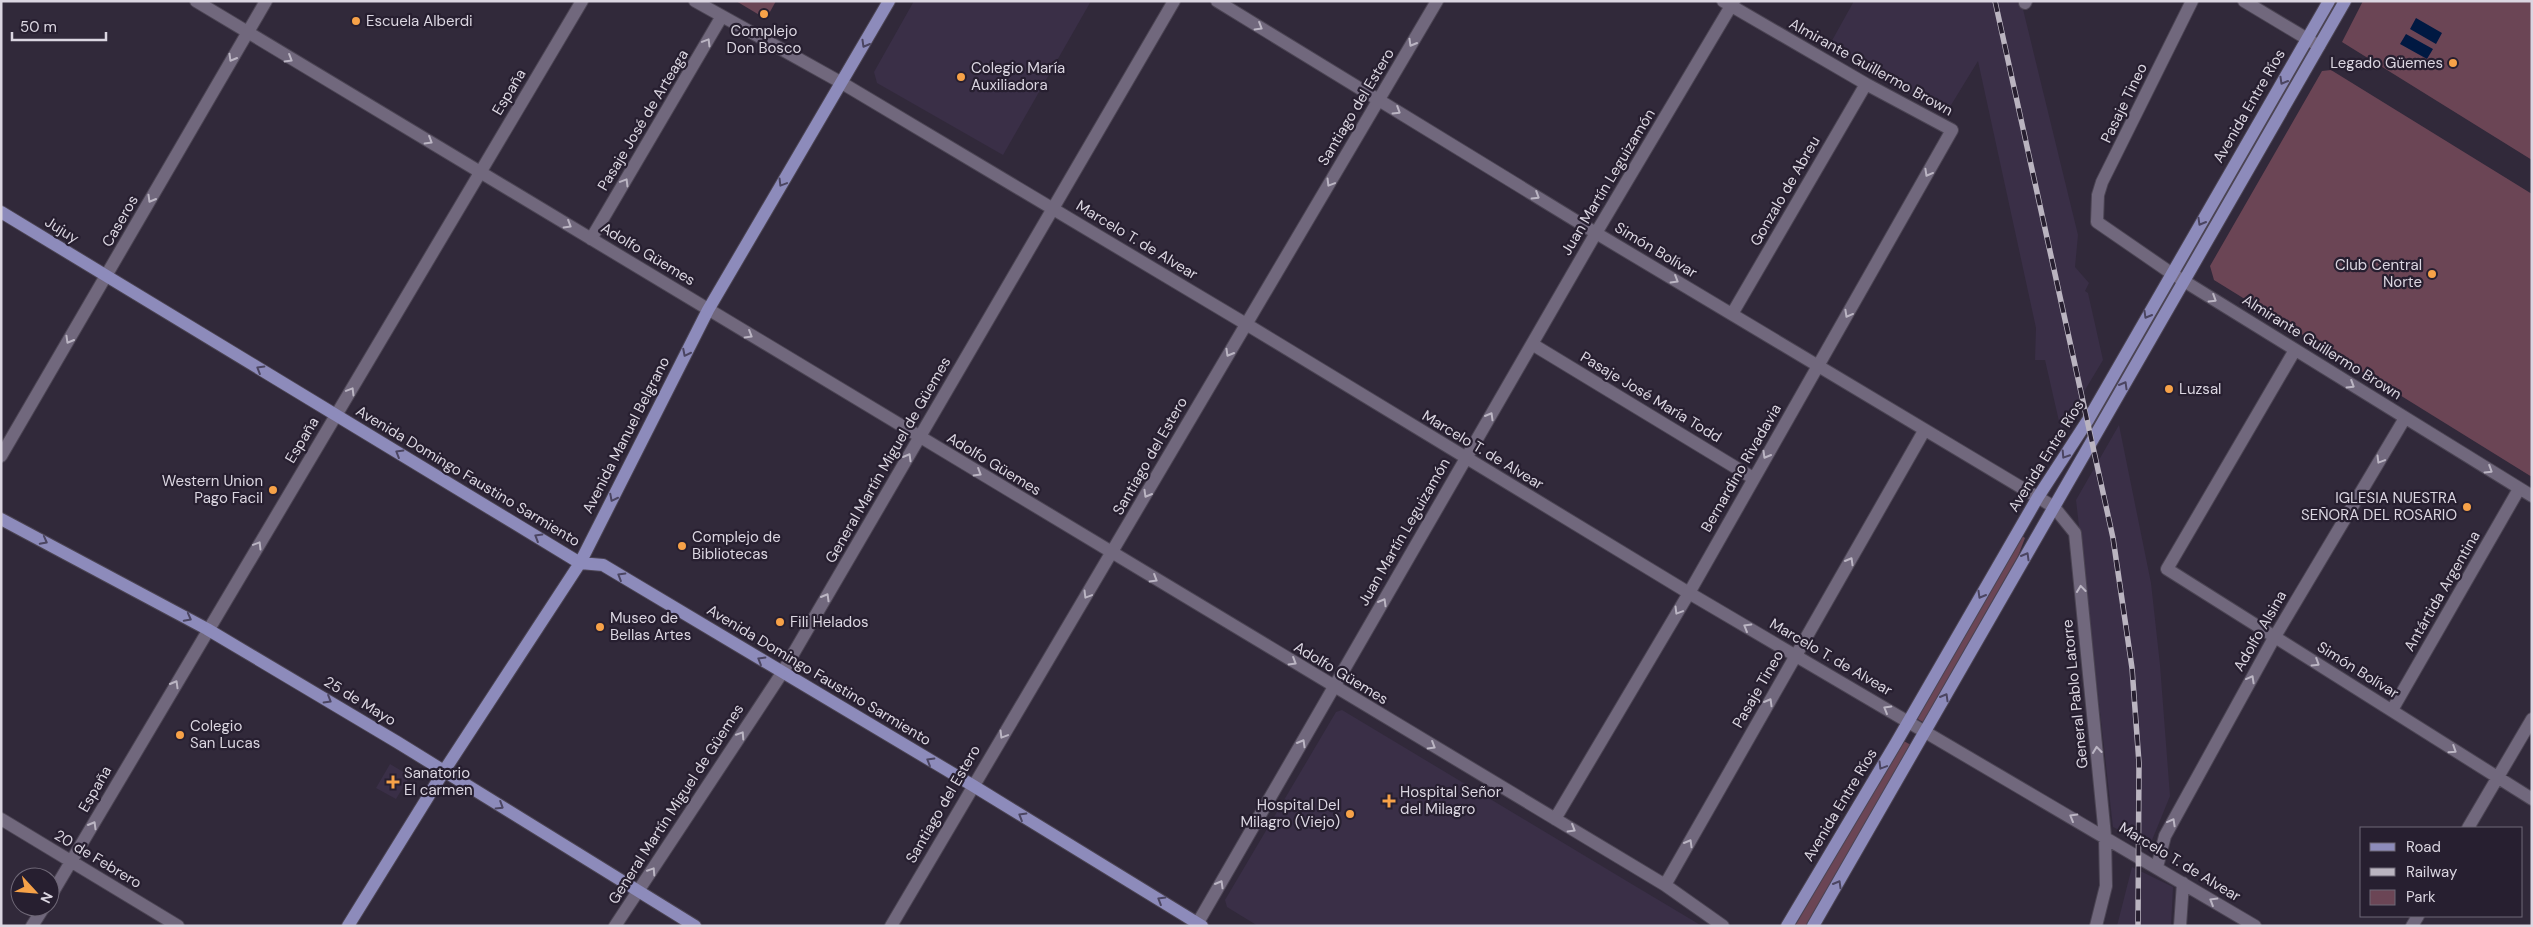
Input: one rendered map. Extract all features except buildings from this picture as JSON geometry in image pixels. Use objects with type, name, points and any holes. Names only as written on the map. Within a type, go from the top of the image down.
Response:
[{"type":"main road","name":"Avenida Manuel Belgrano","points":[[348,926],[444,771],[580,563],[708,310],[889,1]]},
{"type":"main road","name":"Avenida Entre Ríos","points":[[1786,926],[1908,722],[2038,497],[2097,405],[2171,273],[2329,1]]},
{"type":"main road","name":"Avenida Entre Ríos","points":[[1813,926],[2345,1]]},
{"type":"main road","name":"Jujuy","points":[[1,212],[106,276]]},
{"type":"main road","name":"Avenida Domingo Faustino Sarmiento","points":[[106,276],[580,563],[603,565],[972,785],[1199,925]]},
{"type":"main road","points":[[2097,405],[2109,412]]},
{"type":"main road","name":"25 de Mayo","points":[[1,518],[207,628],[695,926]]},
{"type":"street","name":"Adolfo Güemes","points":[[196,1],[247,34],[480,172],[919,438],[1665,885],[1723,926]]},
{"type":"street","name":"Caseros","points":[[1,456],[266,1]]},
{"type":"street","name":"España","points":[[60,880],[207,628],[582,1]]},
{"type":"street","name":"Marcelo T. de Alvear","points":[[695,1],[842,83],[1246,324],[1689,593],[2106,836],[2255,926]]},
{"type":"street","name":"General Martín Miguel de Güemes","points":[[615,926],[782,673],[1174,1]]},
{"type":"street","name":"Simón Bolívar","points":[[1217,1],[1596,233],[1924,431],[2054,507]]},
{"type":"street","name":"Santiago del Estero","points":[[891,926],[972,785],[1112,554],[1437,1]]},
{"type":"street","name":"Pasaje Tineo","points":[[2097,222],[2098,195],[2102,182],[2192,1]]},
{"type":"street","points":[[2244,1],[2319,46]]},
{"type":"street","name":"Almirante Guillermo Brown","points":[[1730,3],[1866,84],[1952,130]]},
{"type":"street","name":"Juan Martín Leguizamón","points":[[1199,925],[1334,687],[1730,3]]},
{"type":"street","name":"Pasaje José de Arteaga","points":[[591,239],[722,16]]},
{"type":"street","name":"Gonzalo de Abreu","points":[[1732,314],[1866,84]]},
{"type":"street","name":"Bernardino Rivadavia","points":[[1555,819],[1689,593],[1952,130]]},
{"type":"street","name":"Almirante Guillermo Brown","points":[[2097,222],[2171,273],[2532,496]]},
{"type":"street","name":"Pasaje José María Todd","points":[[1532,344],[1753,478]]},
{"type":"street","name":"Simón Bolívar","points":[[2295,350],[2167,569],[2532,799]]},
{"type":"street","name":"Adolfo Alsina","points":[[2157,867],[2165,836],[2274,638],[2405,418]]},
{"type":"street","name":"Pasaje Tineo","points":[[1665,885],[1924,431]]},
{"type":"street","name":"Antártida Argentina","points":[[2392,710],[2520,489]]},
{"type":"street","name":"General Pablo Latorre","points":[[2054,507],[2075,533],[2106,836],[2106,886],[2096,926]]},
{"type":"street","points":[[2469,827],[2532,719]]},
{"type":"street","name":"20 de Febrero","points":[[1,819],[178,926]]},
{"type":"street","points":[[2180,926],[2183,883]]},
{"type":"shaded area","name":"Colegio María Auxiliadora","points":[[914,1],[1091,1],[1003,155],[877,83],[874,72]]},
{"type":"shaded area","points":[[1854,1],[2021,1],[2078,235],[2075,267],[2089,283],[2085,291],[2088,293],[2103,360],[2061,430],[2045,360],[2035,360],[2036,328],[1978,61],[1948,110],[1939,111],[1829,46]]},
{"type":"shaded area","points":[[2119,425],[2151,583],[2160,665],[2170,796],[2150,845],[2113,827],[2076,500]]},
{"type":"shaded area","name":"Hospital Señor del Milagro","points":[[1342,710],[1702,926],[1258,926],[1227,907],[1225,900],[1336,712]]},
{"type":"shaded area","name":"Sanatorio El carmen","points":[[390,764],[410,776],[396,799],[376,788]]},
{"type":"shaded area","points":[[2132,867],[2173,887],[2171,926],[2117,926]]},
{"type":"green space","name":"Complejo Don Bosco","points":[[736,1],[776,1],[766,19]]},
{"type":"green space","name":"Legado Güemes","points":[[2363,1],[2532,1],[2532,160],[2342,42]]},
{"type":"green space","points":[[2331,70],[2532,194],[2532,477],[2214,280],[2210,266],[2322,71]]},
{"type":"green space","points":[[2022,536],[2025,538],[2018,556],[1923,722],[1914,717]]},
{"type":"green space","points":[[1902,740],[1911,745],[1806,926],[1795,926]]},
{"type":"water","points":[[2416,18],[2442,33],[2436,44],[2410,29]]},
{"type":"water","points":[[2406,34],[2433,49],[2427,59],[2400,44]]},
{"type":"railway","points":[[1995,1],[2113,538],[2132,668],[2139,763],[2138,926]]},
{"type":"place","name":"Complejo Don Bosco","points":[[764,14]]},
{"type":"place","name":"Escuela Alberdi","points":[[356,21]]},
{"type":"place","name":"Legado Güemes","points":[[2453,63]]},
{"type":"place","name":"Colegio María Auxiliadora","points":[[961,77]]},
{"type":"place","name":"Club Central Norte","points":[[2432,274]]},
{"type":"place","name":"Luzsal","points":[[2169,389]]},
{"type":"place","name":"Western Union Pago Facil","points":[[273,490]]},
{"type":"place","name":"IGLESIA NUESTRA SEÑORA DEL ROSARIO","points":[[2467,507]]},
{"type":"place","name":"Complejo de Bibliotecas","points":[[682,546]]},
{"type":"place","name":"Fili Helados","points":[[780,622]]},
{"type":"place","name":"Museo de Bellas Artes","points":[[600,627]]},
{"type":"place","name":"Colegio San Lucas","points":[[180,735]]},
{"type":"place","name":"Sanatorio El carmen","points":[[393,782]]},
{"type":"place","name":"Hospital Señor del Milagro","points":[[1389,801]]},
{"type":"place","name":"Hospital Del Milagro (Viejo)","points":[[1350,814]]}]
